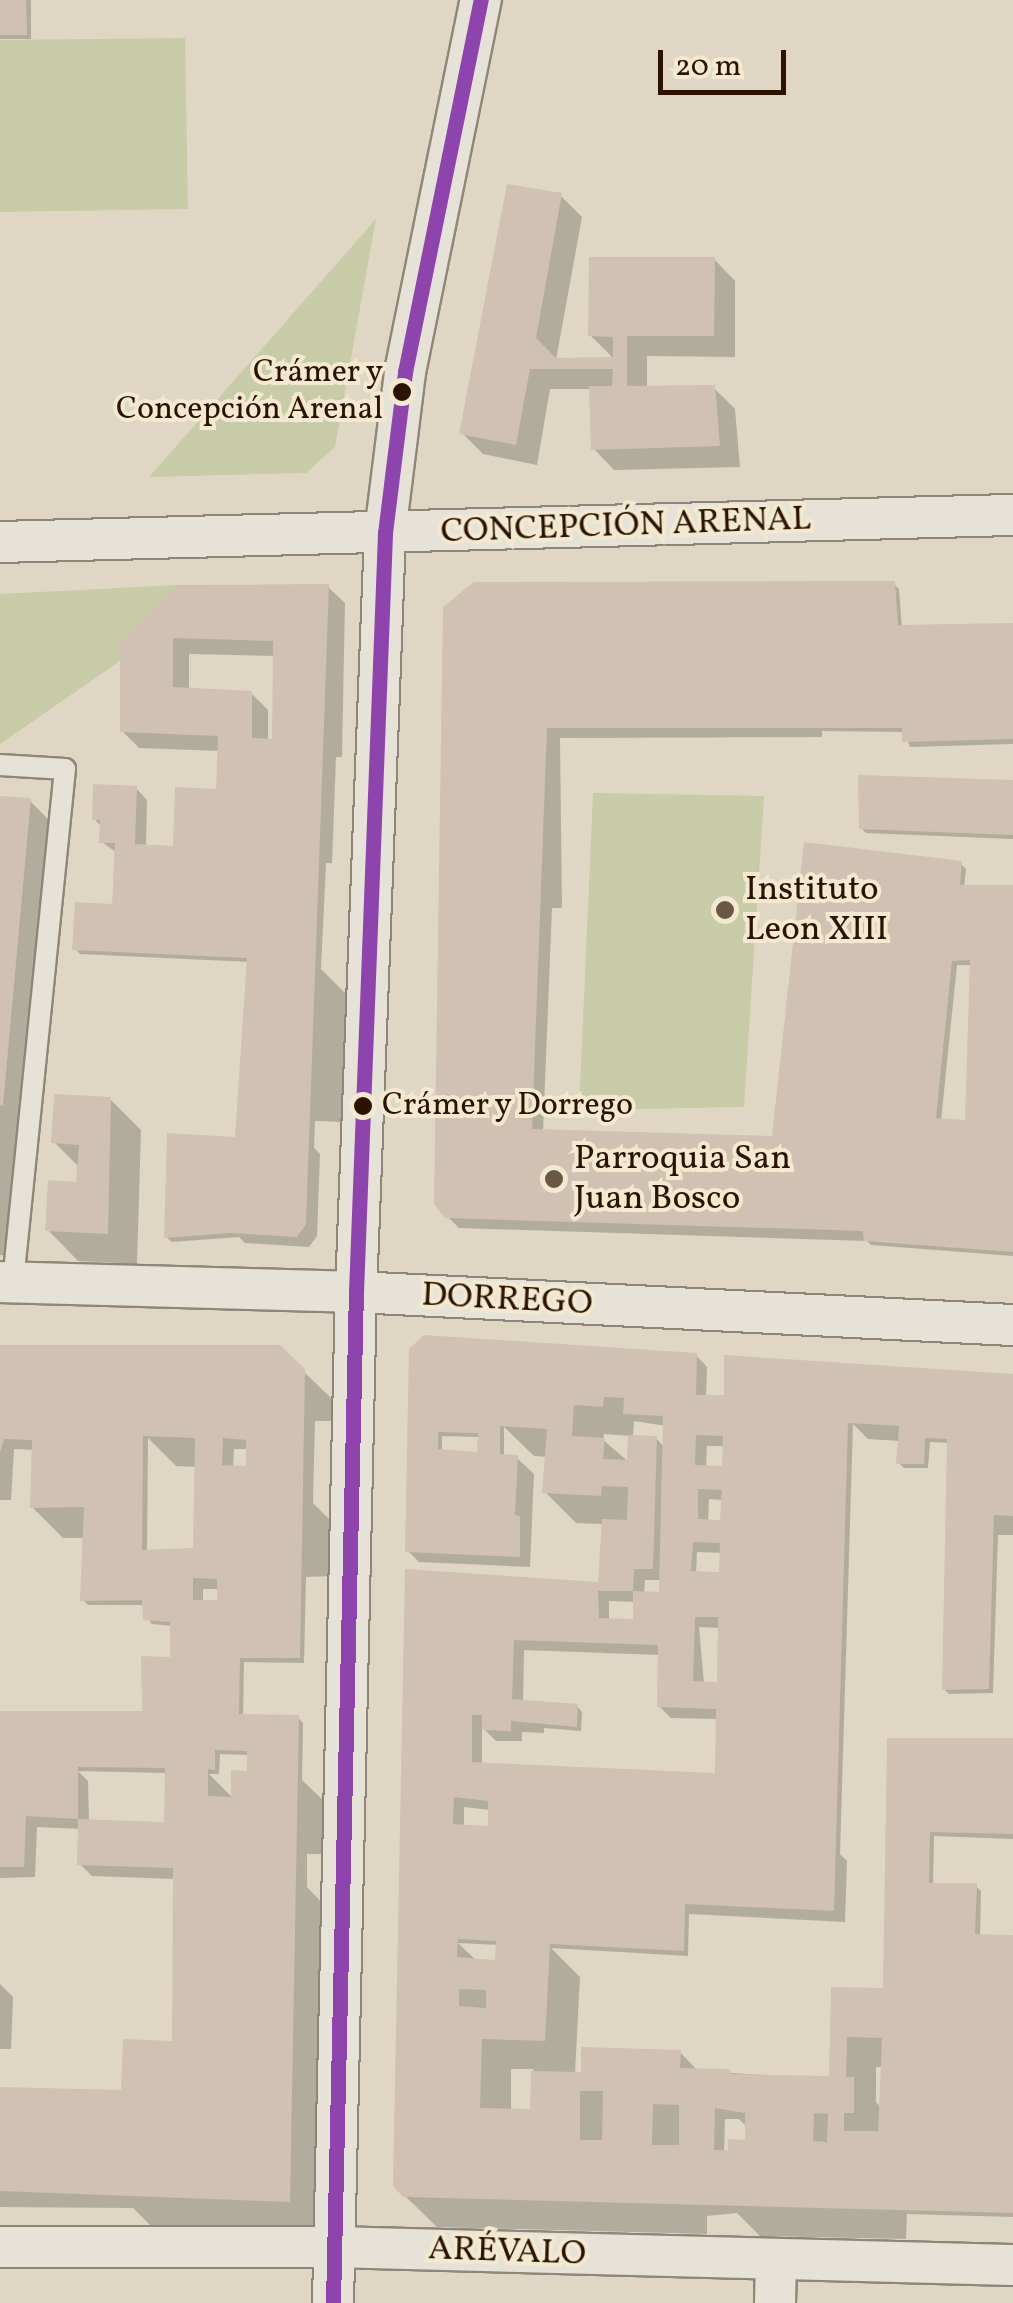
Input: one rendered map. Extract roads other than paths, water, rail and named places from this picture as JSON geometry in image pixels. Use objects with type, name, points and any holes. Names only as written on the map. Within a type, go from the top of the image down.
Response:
[{"type":"street","points":[[333,2303],[356,1292],[385,533],[405,372],[480,0]]},
{"type":"street","name":"CONCEPCIÓN ARENAL","points":[[0,542],[1013,515]]},
{"type":"street","name":"DORREGO","points":[[6,1282],[356,1292],[1013,1325]]},
{"type":"street","name":"ARÉVALO","points":[[0,2246],[334,2248],[1013,2265]]},
{"type":"street","points":[[775,2303],[776,2260]]},
{"type":"lane","points":[[0,765],[65,769],[6,1282]]},
{"type":"place","name":"Crámer y Concepción Arenal","points":[[402,392]]},
{"type":"place","name":"Instituto Leon XIII","points":[[725,910]]},
{"type":"place","name":"Crámer y Dorrego","points":[[363,1106]]},
{"type":"place","name":"Parroquia San Juan Bosco","points":[[554,1179]]}]
